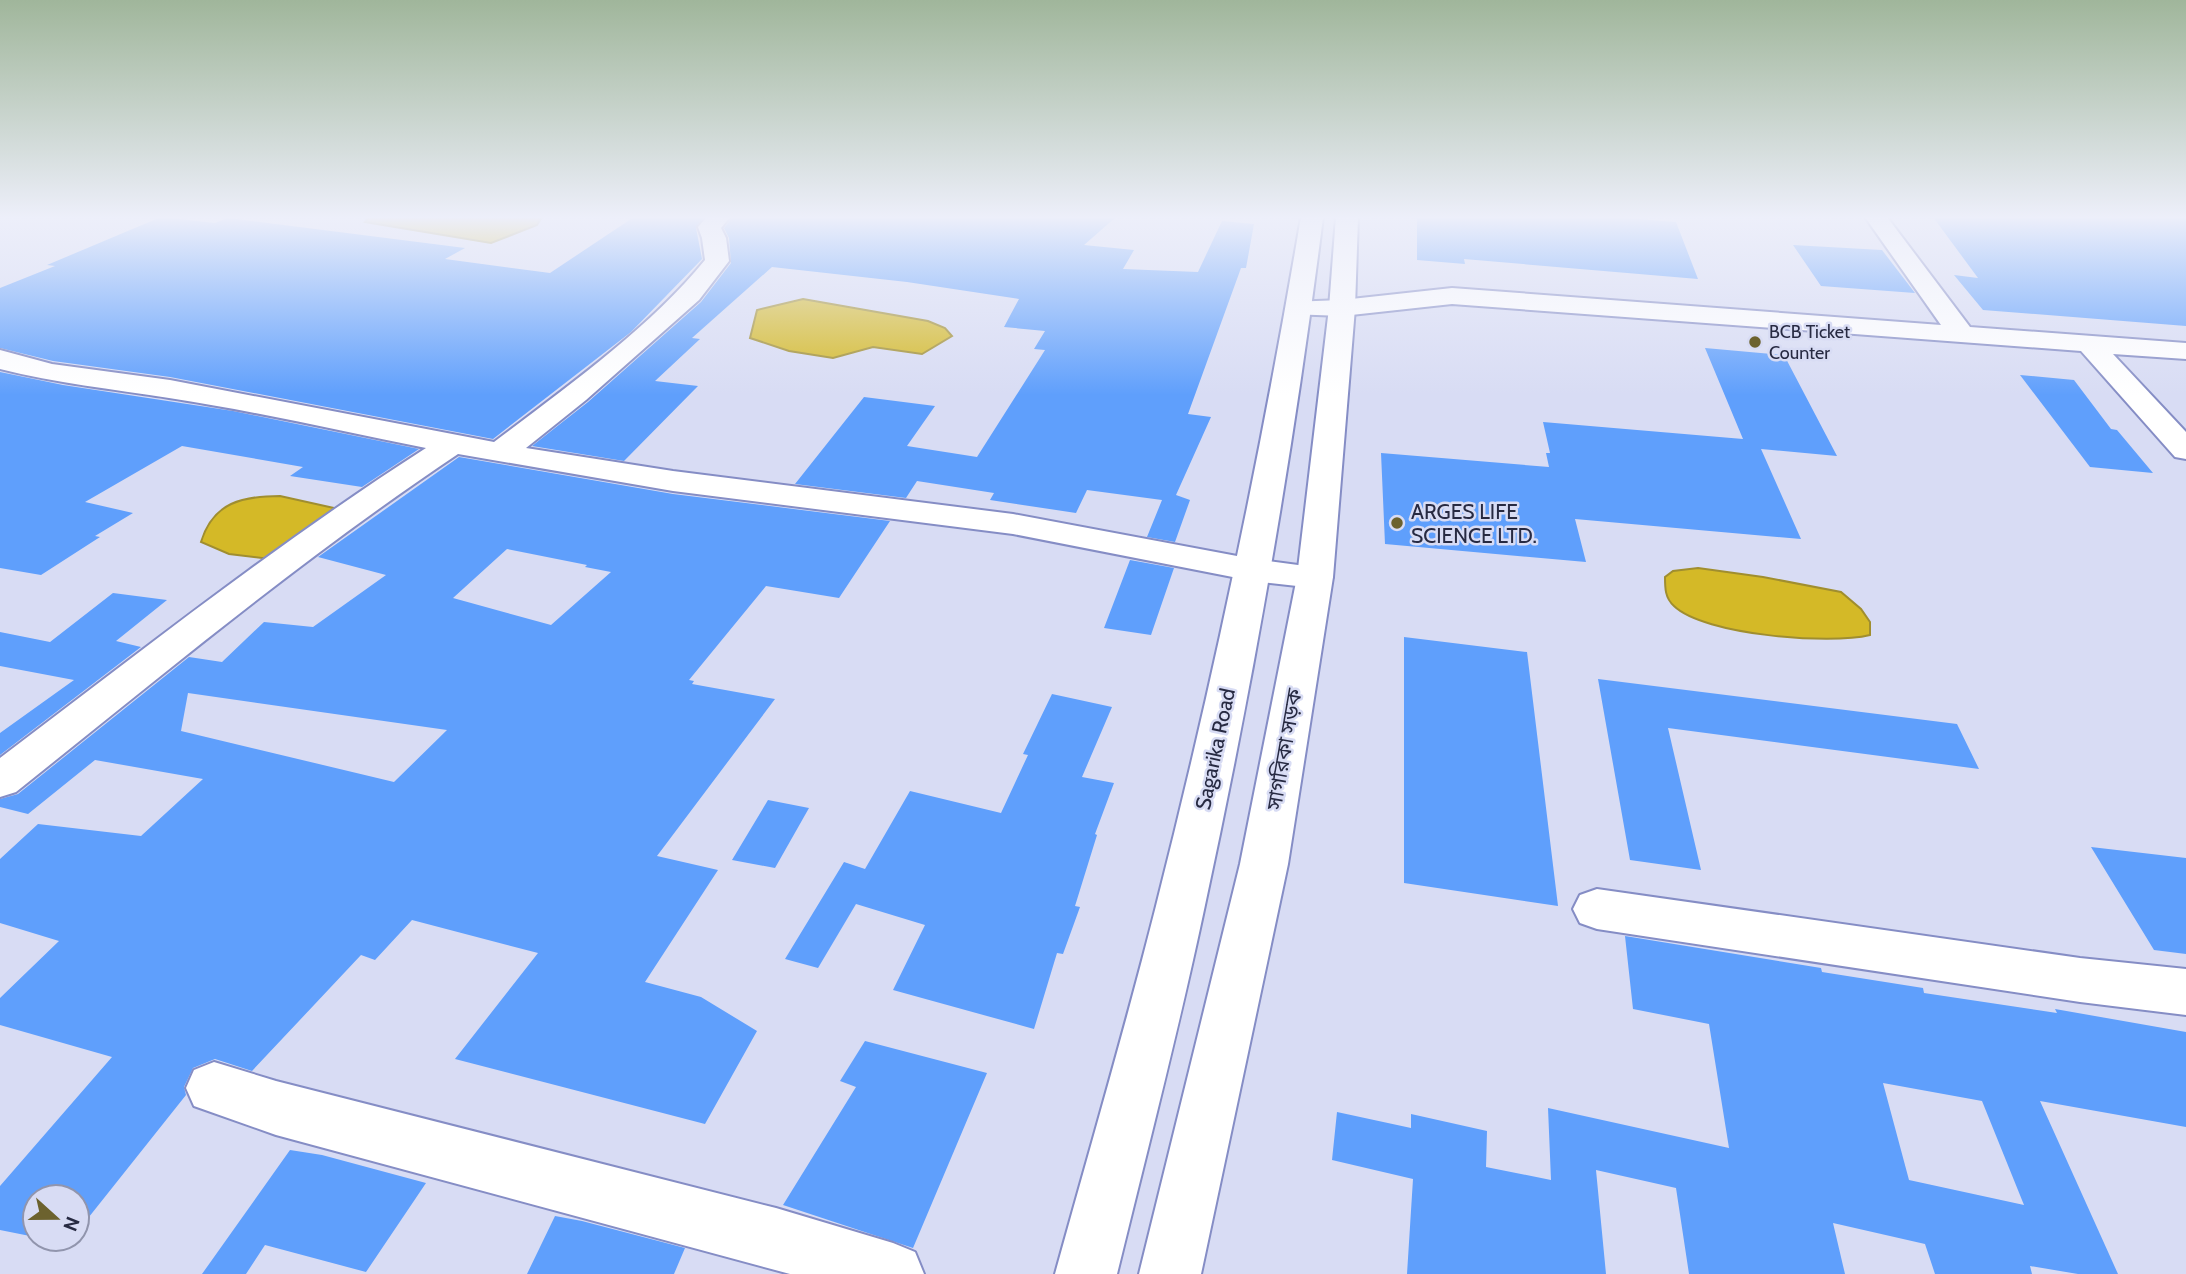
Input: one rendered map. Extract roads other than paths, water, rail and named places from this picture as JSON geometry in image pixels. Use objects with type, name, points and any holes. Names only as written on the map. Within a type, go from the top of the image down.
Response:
[{"type":"street","points":[[500,453],[576,394],[690,295],[705,276]]},
{"type":"street","name":"Sagarika Road","points":[[1086,1274],[1193,855],[1253,570],[1304,276]]},
{"type":"street","name":"সাগরিকা সড়ক","points":[[1170,1274],[1264,864],[1315,577],[1344,276]]},
{"type":"street","points":[[1920,276],[1961,333]]},
{"type":"street","points":[[1299,308],[1342,308],[1452,296],[2186,351]]},
{"type":"street","points":[[2088,343],[2186,450]]},
{"type":"street","points":[[0,358],[8,363],[52,373],[170,389],[500,453],[673,481],[1013,524],[1253,570],[1315,577]]},
{"type":"street","points":[[0,781],[275,567],[453,444]]},
{"type":"street","points":[[1597,909],[2066,978],[2186,992]]},
{"type":"street","points":[[214,1088],[289,1112],[776,1239],[893,1274]]},
{"type":"place","name":"BCB Ticket Counter","points":[[1755,342]]},
{"type":"place","name":"ARGES LIFE SCIENCE LTD.","points":[[1397,523]]}]
